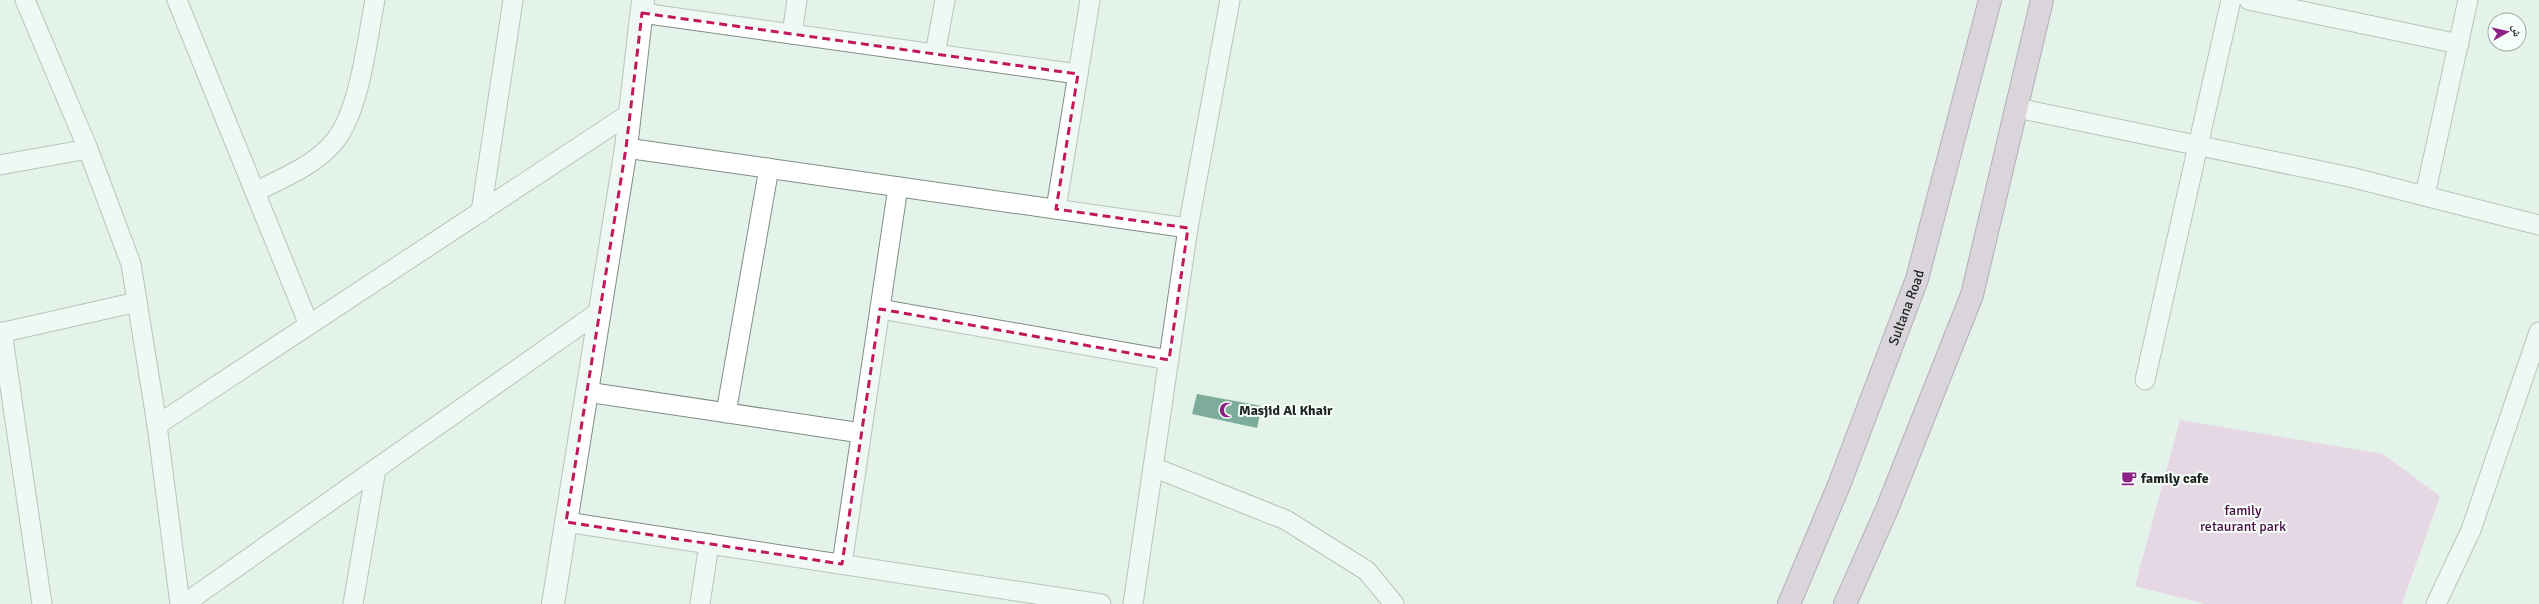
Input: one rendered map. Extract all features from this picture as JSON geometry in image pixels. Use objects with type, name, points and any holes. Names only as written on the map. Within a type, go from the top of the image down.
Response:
[{"type":"main road","name":"Sultana Road","points":[[1789,604],[1839,485],[1917,279],[1990,0]]},
{"type":"main road","points":[[1845,604],[1887,509],[1972,296],[2042,0]]},
{"type":"street","points":[[25,0],[88,149],[131,264],[157,426],[180,604]]},
{"type":"street","points":[[177,0],[309,325]]},
{"type":"street","points":[[255,192],[304,168],[334,143],[347,123],[354,104],[375,0]]},
{"type":"street","points":[[481,212],[513,0]]},
{"type":"street","points":[[792,34],[797,0]]},
{"type":"street","points":[[935,54],[945,0]]},
{"type":"street","points":[[1056,209],[1090,0]]},
{"type":"street","points":[[1133,604],[1188,228],[1230,0]]},
{"type":"street","points":[[2145,380],[2231,0]]},
{"type":"street","points":[[2249,0],[2459,44]]},
{"type":"street","points":[[2425,195],[2468,0]]},
{"type":"street","points":[[553,604],[626,148],[643,7],[792,34],[1078,74]]},
{"type":"street","points":[[2017,108],[2350,177],[2539,225]]},
{"type":"street","points":[[157,426],[629,114]]},
{"type":"street","points":[[626,148],[1188,228]]},
{"type":"street","points":[[0,165],[88,149]]},
{"type":"street","points":[[726,413],[769,168]]},
{"type":"street","points":[[842,564],[898,187]]},
{"type":"street","points":[[42,604],[1,332],[137,302]]},
{"type":"street","points":[[880,309],[1169,360]]},
{"type":"street","points":[[184,604],[600,311]]},
{"type":"street","points":[[2436,604],[2471,530],[2539,332]]},
{"type":"street","points":[[587,392],[861,433]]},
{"type":"street","points":[[1153,467],[1286,520],[1366,571],[1394,604]]},
{"type":"street","points":[[353,604],[376,469]]},
{"type":"street","points":[[566,522],[842,564],[1001,596],[1101,604]]},
{"type":"street","points":[[700,604],[710,544]]},
{"type":"highlighted area","points":[[642,13],[1078,74],[1056,209],[1188,228],[1169,360],[880,309],[842,564],[566,522],[626,148]]},
{"type":"green space","name":"family retaurant park","points":[[2180,420],[2383,454],[2440,496],[2402,604],[2205,604],[2135,586]]},
{"type":"building","name":"Masjid Al Khair","points":[[1197,394],[1262,406],[1257,428],[1192,414]]},
{"type":"place","name":"Masjid Al Khair","points":[[1227,410]]},
{"type":"place","name":"family cafe","points":[[2129,478]]}]
